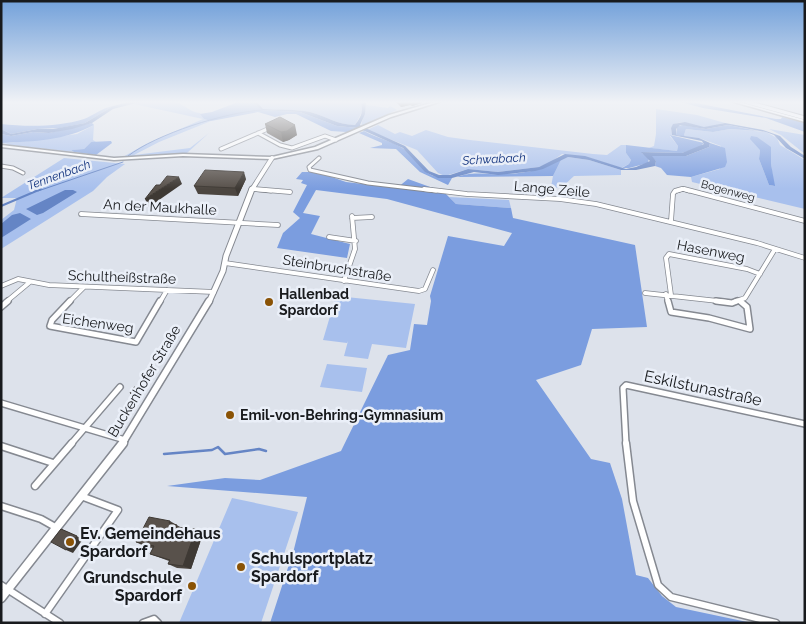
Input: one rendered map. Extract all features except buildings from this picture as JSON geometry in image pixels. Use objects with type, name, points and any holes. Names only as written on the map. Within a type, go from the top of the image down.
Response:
[{"type":"main road","points":[[1,146],[111,159],[182,155],[272,158],[302,153],[356,131]]},
{"type":"street","points":[[221,149],[262,131]]},
{"type":"street","points":[[258,133],[289,149],[299,148],[325,136],[336,140]]},
{"type":"street","name":"Buckenhofer Straße","points":[[1,598],[5,587],[56,528],[125,440],[214,292],[251,189],[272,158]]},
{"type":"street","name":"Lange Zeile","points":[[319,158],[310,166],[310,170],[347,180],[436,191],[567,199],[671,221],[805,258]]},
{"type":"street","points":[[2,166],[23,173]]},
{"type":"street","points":[[251,189],[290,192]]},
{"type":"street","name":"Bogenweg","points":[[671,221],[673,194],[683,189],[805,221]]},
{"type":"street","name":"An der Maukhalle","points":[[81,214],[278,225]]},
{"type":"street","points":[[344,281],[354,254],[356,241],[352,217],[372,217]]},
{"type":"street","points":[[329,237],[356,241]]},
{"type":"street","points":[[645,293],[732,302],[740,301],[745,298],[775,249]]},
{"type":"street","name":"Hasenweg","points":[[668,294],[666,258],[669,254],[748,269],[760,274]]},
{"type":"street","name":"Steinbruchstraße","points":[[225,264],[420,292],[427,286],[433,270]]},
{"type":"street","name":"Schultheißstraße","points":[[1,286],[18,279],[30,282],[84,287],[214,292]]},
{"type":"street","points":[[1,307],[30,282]]},
{"type":"street","name":"Eichenweg","points":[[84,287],[52,320],[50,326],[136,342],[168,290]]},
{"type":"street","points":[[668,294],[671,312],[709,318],[750,329],[747,307],[740,301]]},
{"type":"street","name":"Eskilstunastraße","points":[[776,623],[671,597],[658,585],[633,501],[625,434],[623,388],[626,386],[638,387],[805,424]]},
{"type":"street","points":[[35,486],[120,387]]},
{"type":"street","points":[[1,403],[125,440]]},
{"type":"street","points":[[1,446],[53,463]]},
{"type":"street","points":[[46,614],[118,510],[81,496]]},
{"type":"street","points":[[1,506],[41,519],[56,528]]},
{"type":"street","points":[[5,587],[60,623]]},
{"type":"street","points":[[144,623],[154,619],[158,623]]},
{"type":"shaded area","points":[[1,131],[11,134],[26,131],[60,131],[49,133],[33,132],[11,136],[1,134]]},
{"type":"shaded area","points":[[5,131],[26,131],[11,134]]},
{"type":"shaded area","points":[[80,131],[38,141],[1,143],[1,134],[11,136],[33,132]]},
{"type":"shaded area","points":[[82,131],[94,131],[93,140],[96,142],[91,142],[84,149],[71,150],[74,152],[1,144],[77,134]]},
{"type":"shaded area","points":[[175,131],[186,131],[134,155],[190,148],[209,133],[187,153],[123,157]]},
{"type":"shaded area","points":[[364,131],[404,149],[428,173],[434,176],[452,178],[448,185],[420,172],[396,149],[370,148],[382,145],[382,143],[359,133]]},
{"type":"shaded area","points":[[365,131],[372,131],[405,146],[429,171],[439,175],[450,175],[468,169],[498,172],[539,167],[565,154],[585,156],[626,169],[650,161],[641,152],[682,153],[704,144],[702,141],[672,135],[671,131],[676,131],[676,135],[699,138],[710,143],[709,147],[686,156],[652,156],[656,161],[655,166],[636,170],[621,170],[589,160],[568,157],[535,171],[498,175],[474,172],[452,178],[438,178],[425,172],[403,148]]},
{"type":"shaded area","points":[[370,131],[390,131],[395,134],[400,132],[412,136],[423,131],[430,131],[448,137],[470,140],[607,155],[621,145],[626,145],[626,153],[631,160],[629,164],[621,168],[590,158],[562,154],[551,162],[539,167],[498,172],[468,169],[445,176],[438,173],[417,150]]},
{"type":"shaded area","points":[[656,131],[671,131],[672,135],[670,136],[678,146],[677,151],[649,148],[654,146]]},
{"type":"shaded area","points":[[676,131],[685,131],[684,135],[686,137],[676,135]]},
{"type":"shaded area","points":[[685,131],[755,131],[766,132],[777,138],[780,145],[805,160],[805,209],[692,182],[691,177],[720,169],[721,146],[699,138],[686,137],[684,135]],"holes":[[[771,147],[774,186],[769,185],[759,159],[760,150]]]},
{"type":"shaded area","points":[[761,131],[766,131],[780,136],[791,147],[805,156],[805,159],[786,148],[774,135]]},
{"type":"shaded area","points":[[773,131],[805,135],[805,154]]},
{"type":"shaded area","points":[[670,135],[704,143],[698,148],[682,153],[643,152],[649,158],[648,163],[622,168],[629,164],[631,160],[626,153],[626,145],[677,151],[678,146]]},
{"type":"shaded area","points":[[751,136],[757,137],[771,147],[771,164],[775,186],[769,185],[759,159],[760,150],[750,139]]},
{"type":"shaded area","points":[[111,141],[112,143],[96,155],[71,150],[84,149],[91,142]]},
{"type":"shaded area","points":[[710,143],[725,148],[727,162],[725,167],[691,177],[667,175],[661,168],[655,166],[656,161],[651,156],[686,156],[709,147]]},
{"type":"shaded area","points":[[64,158],[125,164],[107,177],[93,191],[1,249],[1,220],[14,210],[17,198],[1,198]]},
{"type":"shaded area","points":[[562,158],[589,160],[621,170],[621,175],[574,176],[561,188],[551,187],[553,176]]},
{"type":"shaded area","points":[[562,158],[553,176],[457,177],[474,174],[524,172],[540,169]]},
{"type":"shaded area","points":[[302,172],[317,172],[346,182],[397,188],[408,179],[444,192],[456,204],[511,208],[513,218],[635,245],[647,327],[592,329],[581,365],[536,380],[591,459],[610,463],[622,499],[636,575],[648,578],[662,596],[676,607],[752,623],[270,623],[294,549],[307,497],[167,486],[225,478],[260,480],[341,451],[388,355],[410,350],[414,324],[427,325],[431,301],[430,296],[448,236],[504,246],[512,233],[387,199],[316,190],[303,213],[320,216],[311,234],[350,244],[347,258],[277,248],[283,233],[300,218],[293,212],[307,185],[301,183],[303,180],[296,179]]},
{"type":"shaded area","points":[[65,190],[77,192],[37,215],[26,209]]},
{"type":"shaded area","points":[[449,197],[509,200],[511,208],[456,204]]},
{"type":"shaded area","points":[[20,213],[31,219],[1,238],[1,224],[12,215]]},
{"type":"shaded area","points":[[336,296],[415,304],[406,348],[372,344],[368,359],[344,356],[348,341],[347,343],[323,340]]},
{"type":"shaded area","points":[[327,364],[367,368],[362,392],[320,387]]},
{"type":"shaded area","name":"Schulsportplatz Spardorf","points":[[232,498],[298,512],[261,623],[179,623]]},
{"type":"waterway","name":"Tennenbach","points":[[128,156],[140,148],[176,131]]},
{"type":"waterway","name":"Tennenbach","points":[[38,191],[123,162]]},
{"type":"waterway","name":"Tennenbach","points":[[1,206],[41,189]]},
{"type":"waterway","points":[[164,454],[212,450],[218,447],[225,454],[259,449],[266,451]]},
{"type":"place","name":"Hallenbad Spardorf","points":[[269,302]]},
{"type":"place","name":"Emil-von-Behring-Gymnasium","points":[[230,415]]},
{"type":"place","name":"Ev. Gemeindehaus Spardorf","points":[[70,542]]},
{"type":"place","name":"Schulsportplatz Spardorf","points":[[241,567]]},
{"type":"place","name":"Grundschule Spardorf","points":[[192,586]]},
{"type":"water label","name":"Schwabach","points":[[494,159]]}]
